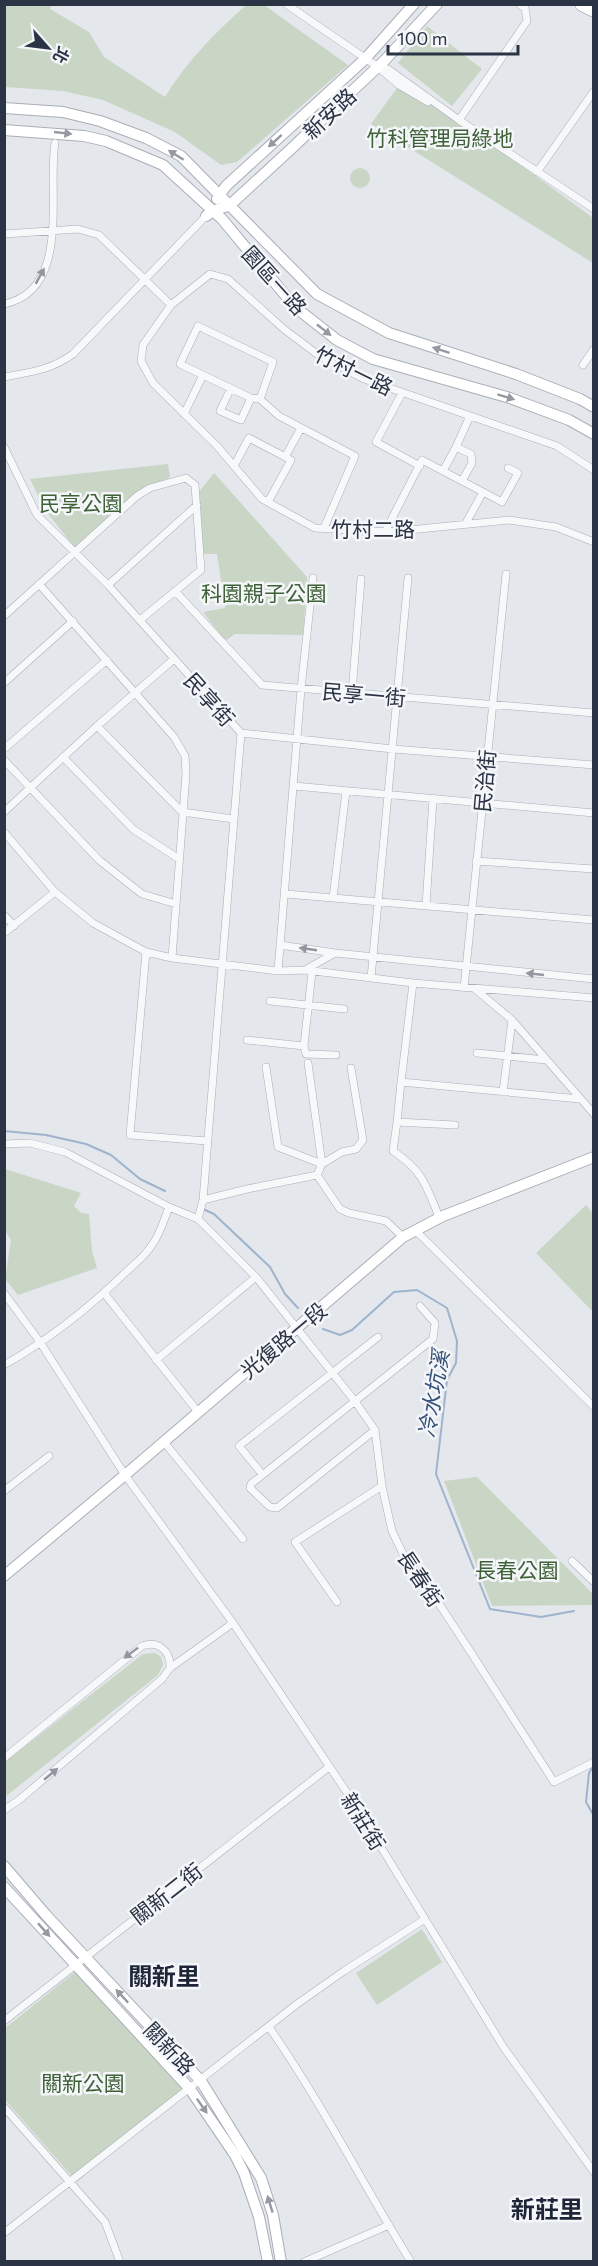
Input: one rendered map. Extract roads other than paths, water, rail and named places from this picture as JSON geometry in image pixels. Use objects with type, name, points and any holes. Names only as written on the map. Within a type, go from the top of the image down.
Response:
[{"type":"highway","points":[[582,4],[594,10]]},
{"type":"street","points":[[286,4],[365,59],[378,67],[388,69],[459,120],[594,208]]},
{"type":"street","name":"新安路","points":[[210,213],[219,194],[365,59],[414,4]]},
{"type":"street","name":"新安路","points":[[210,213],[230,205],[378,67],[437,4]]},
{"type":"street","points":[[459,120],[527,21],[525,8],[519,4]]},
{"type":"street","points":[[537,172],[594,91]]},
{"type":"street","name":"園區一路","points":[[4,108],[63,112],[100,121],[146,138],[181,156],[317,294],[388,333],[516,374],[580,399],[594,407]]},
{"type":"street","name":"園區一路","points":[[4,130],[57,133],[106,141],[163,165],[295,307],[337,340],[374,359],[510,398],[569,420],[594,434]]},
{"type":"street","points":[[4,304],[14,303],[32,290],[42,276],[48,259],[54,231],[55,143]]},
{"type":"street","points":[[4,377],[59,364],[73,354],[210,213]]},
{"type":"street","points":[[4,234],[78,229],[99,235],[171,305]]},
{"type":"street","name":"竹村一路","points":[[171,305],[210,274],[228,279],[285,330],[321,357],[364,380],[557,446],[594,470]]},
{"type":"street","name":"竹村二路","points":[[171,305],[143,345],[141,361],[153,383],[234,466],[262,499],[315,528],[385,532],[509,520],[556,528],[594,542]]},
{"type":"street","points":[[260,399],[273,362],[198,326],[180,364],[251,398],[260,399],[279,416],[355,456],[324,528]]},
{"type":"street","points":[[583,365],[594,349]]},
{"type":"street","points":[[184,414],[203,375]]},
{"type":"street","points":[[231,388],[220,411],[241,420],[251,398]]},
{"type":"street","points":[[402,393],[376,442],[420,466]]},
{"type":"street","points":[[443,471],[470,416]]},
{"type":"street","points":[[285,457],[301,428]]},
{"type":"street","points":[[234,466],[249,438],[291,460],[268,502]]},
{"type":"street","name":"民享街","points":[[4,447],[38,515],[108,585],[242,733],[393,749],[594,765]]},
{"type":"street","points":[[456,447],[471,454],[472,463],[462,481]]},
{"type":"street","points":[[385,532],[422,460],[502,502],[518,473],[508,468]]},
{"type":"street","points":[[4,616],[137,496],[150,488],[186,478],[195,485],[201,570],[140,620]]},
{"type":"street","points":[[466,523],[483,492]]},
{"type":"street","points":[[108,585],[197,505]]},
{"type":"street","name":"民治街","points":[[464,988],[491,704],[506,574]]},
{"type":"street","points":[[278,971],[301,689],[313,578]]},
{"type":"street","points":[[371,978],[408,578]]},
{"type":"street","points":[[352,693],[361,579]]},
{"type":"street","points":[[39,584],[136,692],[174,737],[185,756],[186,774],[172,958]]},
{"type":"street","name":"民享一街","points":[[175,591],[262,685],[594,713]]},
{"type":"street","points":[[4,683],[73,621]]},
{"type":"street","points":[[4,812],[174,659]]},
{"type":"street","points":[[4,749],[107,660]]},
{"type":"street","points":[[97,726],[182,812],[234,819]]},
{"type":"street","points":[[4,1144],[30,1143],[65,1152],[169,1207],[198,1219],[203,1200],[242,733]]},
{"type":"street","points":[[63,757],[133,829],[179,859]]},
{"type":"street","points":[[4,760],[99,860],[142,894],[176,904]]},
{"type":"street","points":[[294,786],[594,813]]},
{"type":"street","points":[[333,898],[346,791]]},
{"type":"street","points":[[426,905],[433,799]]},
{"type":"street","points":[[4,832],[55,892],[93,923],[147,952],[172,958],[278,971],[308,971],[464,988],[594,998]]},
{"type":"street","points":[[476,861],[594,869]]},
{"type":"street","points":[[4,933],[55,892]]},
{"type":"street","points":[[286,894],[594,920]]},
{"type":"street","points":[[4,915],[14,926]]},
{"type":"street","points":[[280,945],[335,953],[594,980]]},
{"type":"street","points":[[147,952],[130,1135],[207,1141]]},
{"type":"street","points":[[308,971],[335,953]]},
{"type":"street","points":[[308,971],[308,1005],[304,1046],[306,1054],[336,1055]]},
{"type":"street","points":[[413,983],[393,1151],[412,1164],[425,1182],[439,1217]]},
{"type":"street","points":[[475,989],[512,1020],[594,1114]]},
{"type":"street","points":[[270,1001],[344,1009]]},
{"type":"street","points":[[503,1092],[512,1020]]},
{"type":"street","points":[[247,1040],[304,1046]]},
{"type":"street","points":[[477,1053],[546,1060]]},
{"type":"street","points":[[308,1063],[322,1164],[317,1175]]},
{"type":"street","points":[[266,1067],[278,1147],[322,1164]]},
{"type":"street","points":[[322,1164],[342,1152],[356,1149],[363,1140],[351,1068]]},
{"type":"street","points":[[401,1082],[580,1099]]},
{"type":"street","points":[[397,1122],[455,1125]]},
{"type":"street","name":"光復路一段","points":[[7,1570],[125,1476],[404,1237],[439,1217],[594,1157]]},
{"type":"street","points":[[203,1200],[247,1188],[317,1175]]},
{"type":"street","points":[[317,1175],[340,1209],[386,1221],[404,1237]]},
{"type":"street","points":[[4,1365],[104,1293],[150,1248],[158,1236],[169,1207]]},
{"type":"street","name":"長春街","points":[[198,1219],[256,1277],[354,1400],[375,1430],[382,1486],[392,1531],[406,1560],[432,1593],[554,1782],[594,1762]]},
{"type":"street","points":[[416,1230],[594,1407]]},
{"type":"street","points":[[156,1360],[256,1277]]},
{"type":"street","name":"新莊街","points":[[4,1293],[39,1342],[125,1476],[233,1623],[329,1767],[504,2048],[594,2172]]},
{"type":"street","points":[[104,1293],[198,1412]]},
{"type":"street","points":[[375,1430],[277,1508],[270,1507],[250,1488],[251,1484],[262,1474],[433,1339],[435,1323],[420,1306]]},
{"type":"street","points":[[262,1474],[239,1446],[378,1336]]},
{"type":"street","points":[[164,1443],[243,1539]]},
{"type":"street","points":[[6,1488],[48,1456]]},
{"type":"street","points":[[337,1602],[295,1542],[382,1486]]},
{"type":"street","points":[[572,1561],[594,1582]]},
{"type":"street","points":[[4,1810],[19,1800],[162,1679],[170,1668],[233,1623]]},
{"type":"street","points":[[4,1758],[142,1646],[156,1644],[162,1648],[171,1661],[170,1668]]},
{"type":"street","name":"關新二街","points":[[4,2021],[329,1767]]},
{"type":"street","name":"關新路","points":[[4,1866],[201,2081],[261,2178],[273,2215],[281,2262]]},
{"type":"street","name":"關新路","points":[[4,1887],[190,2089],[235,2155],[244,2173],[258,2217],[268,2262]]},
{"type":"street","points":[[4,2232],[304,1999],[425,1919]]},
{"type":"street","points":[[269,2027],[314,2095],[411,2262]]},
{"type":"street","points":[[4,2107],[105,2222],[120,2262]]},
{"type":"street","points":[[304,2262],[389,2224]]},
{"type":"waterway","name":"冷水坑溪","points":[[4,1131],[46,1135],[86,1144],[111,1155],[140,1179],[165,1191]]},
{"type":"waterway","name":"冷水坑溪","points":[[203,1209],[214,1214],[270,1267],[285,1294],[298,1308]]},
{"type":"waterway","name":"冷水坑溪","points":[[323,1329],[340,1335],[352,1330],[394,1292],[417,1290],[447,1308],[457,1341],[456,1363],[447,1380],[436,1474],[490,1609],[541,1617],[574,1611]]},
{"type":"waterway","name":"冷水坑溪","points":[[594,1765],[589,1773],[586,1802],[594,1816]]},
{"type":"district","name":"關新里","points":[[164,1975]]},
{"type":"district","name":"新莊里","points":[[547,2208]]},
{"type":"park label","name":"竹科管理局綠地","points":[[440,137]]},
{"type":"park label","name":"民享公園","points":[[81,502]]},
{"type":"park label","name":"科園親子公園","points":[[264,592]]},
{"type":"park label","name":"長春公園","points":[[517,1569]]},
{"type":"park label","name":"關新公園","points":[[83,2082]]}]
